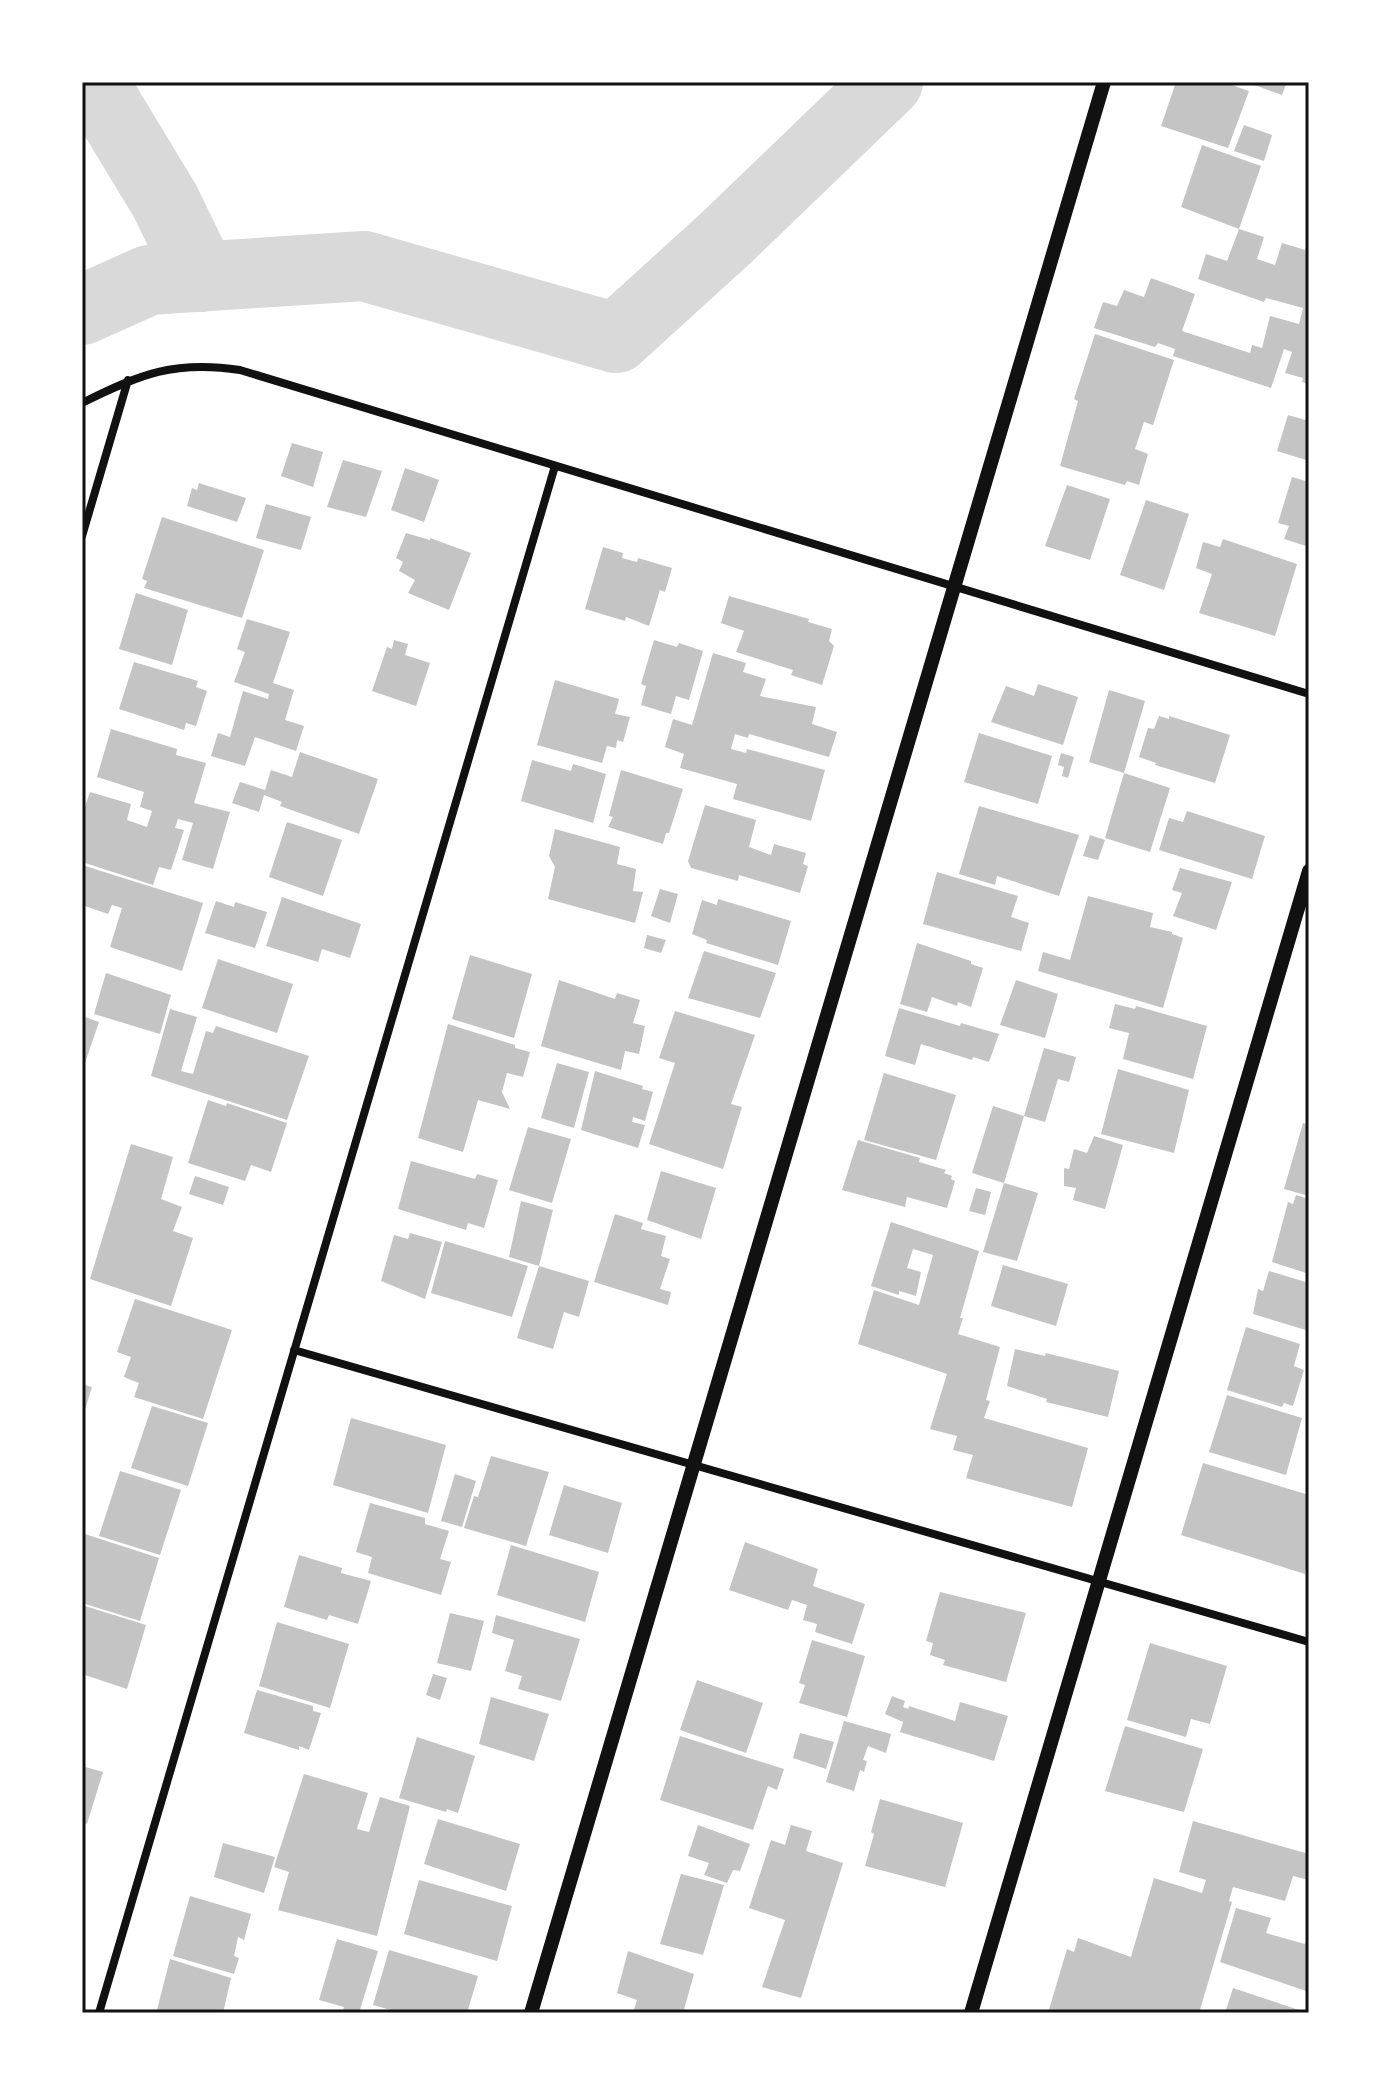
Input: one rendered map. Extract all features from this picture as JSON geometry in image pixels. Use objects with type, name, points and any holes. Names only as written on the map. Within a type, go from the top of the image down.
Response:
[{"type":"street","points":[[531,2013],[1104,82]]},
{"type":"street","points":[[82,403],[129,380],[173,367],[209,365],[240,370],[1309,694]]},
{"type":"street","points":[[82,536],[129,380]]},
{"type":"street","points":[[99,2013],[555,466]]},
{"type":"street","points":[[971,2013],[1309,871]]},
{"type":"street","points":[[294,1350],[1309,1642]]},
{"type":"building","points":[[1176,82],[1223,82],[1249,91],[1228,148],[1161,126]]},
{"type":"building","points":[[1246,82],[1287,82],[1282,95]]},
{"type":"building","points":[[1244,125],[1272,135],[1264,161],[1234,151]]},
{"type":"building","points":[[1202,145],[1261,166],[1239,229],[1181,207]]},
{"type":"building","points":[[1239,229],[1264,237],[1257,259],[1275,265],[1282,243],[1305,250],[1309,240],[1309,384],[1302,382],[1303,378],[1285,373],[1292,352],[1284,349],[1271,388],[1173,356],[1175,349],[1158,343],[1155,347],[1094,328],[1103,302],[1117,306],[1124,290],[1144,297],[1151,278],[1195,294],[1182,331],[1250,353],[1252,345],[1262,348],[1270,316],[1299,324],[1303,308],[1266,298],[1264,302],[1198,279],[1206,254],[1227,261]]},
{"type":"building","points":[[1095,334],[1174,360],[1153,425],[1144,422],[1135,449],[1148,454],[1139,485],[1127,481],[1125,485],[1060,466],[1078,401],[1074,399]]},
{"type":"building","points":[[1288,415],[1309,421],[1309,461],[1277,451]]},
{"type":"building","points":[[292,443],[323,452],[313,487],[281,476]]},
{"type":"building","points":[[343,460],[382,471],[366,517],[327,507]]},
{"type":"building","points":[[405,468],[439,480],[424,522],[391,510]]},
{"type":"building","points":[[1292,477],[1309,482],[1309,547],[1284,539],[1289,526],[1278,523]]},
{"type":"building","points":[[199,483],[246,498],[237,522],[187,506],[192,488],[197,490]]},
{"type":"building","points":[[1067,485],[1110,499],[1090,560],[1045,546]]},
{"type":"building","points":[[1146,500],[1189,514],[1164,590],[1120,575]]},
{"type":"building","points":[[266,504],[311,517],[301,550],[256,538]]},
{"type":"building","points":[[162,517],[264,550],[242,618],[144,588],[147,581],[142,579]]},
{"type":"building","points":[[406,533],[471,553],[449,610],[408,593],[415,580],[399,571],[403,562],[396,558]]},
{"type":"building","points":[[1223,539],[1297,564],[1275,636],[1199,613],[1212,574],[1196,568],[1203,542],[1220,547]]},
{"type":"building","points":[[603,547],[623,553],[622,558],[637,562],[638,558],[672,568],[665,592],[660,590],[649,626],[626,617],[625,621],[585,609]]},
{"type":"building","points":[[136,593],[188,610],[172,665],[119,649]]},
{"type":"building","points":[[729,596],[809,619],[808,622],[832,629],[829,641],[834,646],[822,685],[791,675],[793,670],[736,652],[744,631],[721,623]]},
{"type":"building","points":[[247,619],[290,632],[273,683],[294,690],[285,720],[304,726],[296,751],[255,737],[245,766],[211,756],[218,733],[230,737],[243,691],[268,699],[269,694],[234,682],[245,652],[237,649]]},
{"type":"building","points":[[394,640],[408,644],[405,655],[430,663],[416,706],[372,691],[387,647],[392,649]]},
{"type":"building","points":[[654,640],[677,647],[679,643],[703,651],[689,700],[676,696],[671,714],[641,705],[646,686],[641,684]]},
{"type":"building","points":[[713,653],[746,663],[743,672],[766,679],[760,696],[816,707],[812,724],[837,732],[829,757],[749,734],[748,738],[735,734],[731,749],[746,753],[747,749],[825,770],[811,821],[733,799],[737,784],[680,768],[684,754],[665,747],[673,719],[692,725]]},
{"type":"building","points":[[134,662],[198,681],[196,687],[207,691],[196,726],[186,723],[184,730],[119,709]]},
{"type":"building","points":[[555,680],[619,699],[615,714],[630,717],[623,742],[617,740],[616,748],[607,746],[602,763],[537,745]]},
{"type":"building","points":[[1038,684],[1078,697],[1063,745],[991,722],[1006,686],[1034,696]]},
{"type":"building","points":[[1109,690],[1145,701],[1124,773],[1089,762]]},
{"type":"building","points":[[1159,716],[1169,719],[1169,716],[1230,735],[1215,783],[1139,757],[1148,728],[1154,729]]},
{"type":"building","points":[[111,729],[177,749],[176,755],[206,763],[194,803],[230,812],[213,869],[182,860],[193,823],[178,819],[175,828],[184,830],[171,870],[159,867],[153,885],[82,862],[82,815],[90,792],[131,804],[127,820],[147,827],[152,811],[140,807],[144,792],[97,777]]},
{"type":"building","points":[[979,733],[1052,756],[1038,804],[964,782]]},
{"type":"building","points":[[300,752],[378,779],[359,834],[280,806],[282,802],[264,795],[259,812],[232,803],[240,782],[265,790],[271,770],[292,777]]},
{"type":"building","points":[[1061,753],[1074,757],[1068,778],[1062,776],[1064,767],[1058,765]]},
{"type":"building","points":[[532,760],[571,771],[573,764],[606,774],[593,823],[521,801]]},
{"type":"building","points":[[621,770],[683,789],[663,844],[608,827],[613,817],[609,816]]},
{"type":"building","points":[[1124,773],[1170,788],[1150,852],[1105,838]]},
{"type":"building","points":[[705,805],[756,820],[749,847],[771,855],[774,844],[806,853],[803,864],[808,866],[800,893],[739,875],[738,881],[691,868],[688,861]]},
{"type":"building","points":[[979,806],[1079,835],[1059,896],[997,876],[995,885],[959,874]]},
{"type":"building","points":[[1187,811],[1265,836],[1252,879],[1159,850],[1169,818],[1183,822]]},
{"type":"building","points":[[287,822],[342,840],[323,896],[269,877]]},
{"type":"building","points":[[555,829],[620,847],[617,864],[636,869],[633,891],[643,892],[635,923],[548,899],[555,867],[549,856]]},
{"type":"building","points":[[1090,835],[1105,840],[1098,860],[1083,856]]},
{"type":"building","points":[[82,865],[203,903],[182,971],[110,947],[122,908],[112,905],[108,914],[82,905]]},
{"type":"building","points":[[1180,868],[1232,882],[1216,930],[1173,916],[1182,893],[1172,890]]},
{"type":"building","points":[[937,872],[1018,896],[1011,917],[1029,923],[1021,951],[923,924]]},
{"type":"building","points":[[660,889],[678,894],[670,923],[651,916]]},
{"type":"building","points":[[1088,896],[1153,913],[1150,927],[1183,938],[1163,1008],[1038,971],[1043,952],[1070,960]]},
{"type":"building","points":[[282,897],[361,924],[350,958],[322,949],[318,962],[266,946]]},
{"type":"building","points":[[718,899],[791,921],[778,965],[706,943],[707,940],[692,934],[702,900],[717,905]]},
{"type":"building","points":[[216,901],[234,907],[235,902],[267,912],[255,948],[205,933]]},
{"type":"building","points":[[647,935],[666,940],[661,953],[644,948]]},
{"type":"building","points":[[917,943],[983,968],[971,1007],[958,1002],[957,1006],[932,997],[927,1012],[900,1004]]},
{"type":"building","points":[[704,951],[776,973],[760,1018],[688,998]]},
{"type":"building","points":[[470,955],[532,974],[514,1038],[452,1019]]},
{"type":"building","points":[[218,959],[293,984],[277,1033],[202,1008]]},
{"type":"building","points":[[106,973],[171,995],[160,1034],[94,1014]]},
{"type":"building","points":[[559,980],[615,999],[617,993],[640,1000],[633,1023],[645,1026],[639,1054],[625,1051],[621,1070],[541,1046]]},
{"type":"building","points":[[1016,980],[1058,994],[1045,1038],[1000,1025]]},
{"type":"building","points":[[1115,1004],[1135,1009],[1136,1006],[1207,1026],[1193,1079],[1123,1059],[1129,1033],[1109,1028]]},
{"type":"building","points":[[899,1008],[999,1034],[989,1062],[973,1057],[972,1060],[921,1044],[915,1065],[885,1056]]},
{"type":"building","points":[[170,1009],[197,1017],[181,1071],[193,1074],[206,1031],[213,1033],[216,1026],[309,1056],[287,1120],[151,1076]]},
{"type":"building","points":[[675,1011],[755,1035],[731,1104],[742,1107],[723,1169],[649,1144],[675,1063],[659,1058]]},
{"type":"building","points":[[82,1016],[99,1022],[83,1069],[82,1069]]},
{"type":"building","points":[[448,1024],[530,1052],[523,1077],[507,1073],[502,1092],[510,1109],[478,1100],[463,1152],[418,1138]]},
{"type":"building","points":[[1044,1048],[1076,1057],[1069,1082],[1058,1079],[1045,1122],[1024,1116]]},
{"type":"building","points":[[557,1063],[589,1072],[574,1128],[541,1118]]},
{"type":"building","points":[[1118,1069],[1189,1090],[1174,1153],[1101,1134]]},
{"type":"building","points":[[595,1071],[653,1092],[645,1121],[633,1117],[632,1122],[645,1125],[638,1148],[581,1130]]},
{"type":"building","points":[[884,1073],[956,1095],[936,1160],[864,1140]]},
{"type":"building","points":[[208,1100],[226,1106],[227,1103],[287,1123],[271,1172],[251,1165],[245,1181],[188,1163]]},
{"type":"building","points":[[993,1106],[1024,1116],[1004,1183],[972,1173]]},
{"type":"building","points":[[1303,1123],[1309,1125],[1309,1196],[1284,1189]]},
{"type":"building","points":[[528,1127],[571,1139],[552,1203],[509,1190]]},
{"type":"building","points":[[1094,1136],[1123,1145],[1105,1209],[1073,1200],[1076,1188],[1064,1186],[1064,1168],[1069,1169],[1074,1149],[1087,1153]]},
{"type":"building","points":[[858,1140],[920,1158],[919,1162],[946,1170],[944,1173],[955,1181],[947,1208],[907,1197],[905,1207],[842,1190]]},
{"type":"building","points":[[131,1144],[173,1157],[161,1199],[182,1207],[173,1231],[193,1238],[171,1306],[90,1279]]},
{"type":"building","points":[[411,1161],[475,1179],[477,1174],[498,1180],[484,1228],[468,1223],[466,1230],[398,1209]]},
{"type":"building","points":[[661,1171],[716,1188],[701,1239],[647,1220]]},
{"type":"building","points":[[195,1176],[229,1187],[223,1205],[189,1194]]},
{"type":"building","points":[[1004,1183],[1038,1193],[1017,1261],[983,1252]]},
{"type":"building","points":[[976,1188],[991,1192],[985,1215],[969,1211]]},
{"type":"building","points":[[1296,1195],[1309,1199],[1309,1274],[1272,1262],[1288,1202],[1293,1204]]},
{"type":"building","points":[[521,1201],[553,1210],[539,1266],[509,1257]]},
{"type":"building","points":[[615,1214],[643,1223],[641,1229],[666,1236],[661,1256],[670,1259],[660,1289],[671,1292],[668,1305],[594,1282]]},
{"type":"building","points":[[891,1222],[979,1251],[958,1334],[1000,1347],[984,1418],[1088,1448],[1072,1507],[966,1478],[973,1455],[953,1450],[957,1436],[930,1429],[947,1374],[858,1344],[874,1290],[919,1305],[933,1255],[913,1249],[907,1268],[921,1272],[916,1296],[899,1291],[899,1295],[871,1286]]},
{"type":"building","points":[[410,1233],[442,1242],[425,1299],[381,1281],[394,1235],[408,1239]]},
{"type":"building","points":[[445,1241],[528,1266],[512,1317],[431,1293]]},
{"type":"building","points":[[1003,1265],[1068,1284],[1056,1326],[991,1306]]},
{"type":"building","points":[[539,1266],[589,1281],[579,1317],[564,1312],[553,1349],[517,1338]]},
{"type":"building","points":[[1269,1271],[1309,1283],[1309,1331],[1253,1314],[1258,1289],[1263,1291]]},
{"type":"building","points":[[135,1299],[232,1330],[203,1419],[134,1397],[139,1383],[124,1377],[131,1357],[117,1352]]},
{"type":"building","points":[[1246,1327],[1300,1344],[1294,1366],[1304,1370],[1293,1406],[1284,1403],[1282,1407],[1227,1390]]},
{"type":"building","points":[[1015,1349],[1045,1356],[1046,1353],[1119,1371],[1108,1417],[1046,1402],[1047,1399],[1007,1386]]},
{"type":"building","points":[[82,1384],[92,1387],[83,1416],[82,1416]]},
{"type":"building","points":[[1227,1395],[1302,1418],[1286,1475],[1209,1452]]},
{"type":"building","points":[[152,1406],[208,1423],[188,1486],[131,1468]]},
{"type":"building","points":[[351,1418],[446,1445],[428,1513],[333,1485]]},
{"type":"building","points":[[491,1456],[549,1472],[526,1546],[464,1528]]},
{"type":"building","points":[[1203,1463],[1309,1495],[1309,1567],[1306,1566],[1305,1574],[1181,1535]]},
{"type":"building","points":[[120,1471],[181,1490],[160,1555],[99,1536]]},
{"type":"building","points":[[455,1474],[476,1481],[462,1527],[441,1521]]},
{"type":"building","points":[[564,1485],[622,1503],[608,1553],[549,1535]]},
{"type":"building","points":[[370,1503],[425,1518],[425,1524],[449,1531],[440,1559],[451,1562],[441,1595],[368,1573],[372,1557],[356,1552]]},
{"type":"building","points":[[82,1533],[159,1558],[140,1621],[82,1603]]},
{"type":"building","points":[[745,1542],[818,1569],[813,1586],[865,1604],[852,1644],[815,1632],[817,1624],[803,1620],[807,1605],[792,1600],[788,1610],[729,1590]]},
{"type":"building","points":[[511,1545],[599,1572],[585,1622],[497,1595]]},
{"type":"building","points":[[299,1555],[342,1568],[341,1573],[371,1581],[358,1624],[329,1615],[327,1620],[284,1607]]},
{"type":"building","points":[[940,1592],[1026,1613],[1006,1682],[943,1665],[945,1660],[930,1655],[933,1643],[926,1641]]},
{"type":"building","points":[[82,1605],[146,1625],[127,1689],[82,1674]]},
{"type":"building","points":[[450,1613],[484,1621],[471,1671],[437,1663]]},
{"type":"building","points":[[496,1615],[580,1639],[561,1701],[518,1689],[522,1676],[505,1671],[514,1640],[492,1633]]},
{"type":"building","points":[[277,1622],[349,1644],[330,1708],[259,1686]]},
{"type":"building","points":[[812,1640],[865,1656],[847,1717],[799,1703],[805,1685],[799,1683]]},
{"type":"building","points":[[1150,1643],[1227,1666],[1210,1724],[1191,1719],[1186,1737],[1127,1720]]},
{"type":"building","points":[[433,1674],[447,1678],[440,1700],[426,1695]]},
{"type":"building","points":[[697,1680],[763,1703],[746,1753],[680,1730]]},
{"type":"building","points":[[257,1690],[313,1706],[313,1711],[321,1713],[309,1750],[299,1746],[299,1750],[244,1733]]},
{"type":"building","points":[[892,1696],[905,1701],[903,1707],[908,1709],[909,1706],[955,1721],[960,1702],[1008,1716],[994,1761],[900,1732],[903,1722],[885,1714]]},
{"type":"building","points":[[491,1697],[549,1714],[534,1761],[479,1744]]},
{"type":"building","points":[[844,1721],[891,1734],[886,1753],[868,1746],[863,1760],[867,1761],[864,1772],[860,1770],[854,1791],[826,1782]]},
{"type":"building","points":[[1125,1726],[1203,1749],[1184,1812],[1105,1791]]},
{"type":"building","points":[[800,1733],[834,1742],[826,1769],[793,1758]]},
{"type":"building","points":[[680,1736],[784,1769],[777,1790],[768,1786],[753,1830],[660,1800]]},
{"type":"building","points":[[417,1737],[475,1756],[458,1813],[399,1798]]},
{"type":"building","points":[[82,1766],[103,1772],[87,1824],[82,1822]]},
{"type":"building","points":[[304,1774],[368,1793],[357,1829],[369,1832],[380,1797],[410,1806],[377,1936],[278,1910],[289,1872],[274,1867]]},
{"type":"building","points":[[880,1799],[963,1823],[945,1887],[865,1866]]},
{"type":"building","points":[[438,1819],[520,1844],[506,1891],[424,1864]]},
{"type":"building","points":[[1193,1821],[1309,1854],[1309,1880],[1293,1876],[1285,1901],[1233,1887],[1229,1901],[1232,1902],[1199,2013],[1048,2013],[1067,1949],[1074,1952],[1078,1938],[1131,1957],[1154,1878],[1202,1893],[1206,1880],[1179,1872]]},
{"type":"building","points":[[698,1825],[750,1844],[740,1871],[733,1870],[727,1883],[704,1875],[709,1863],[688,1856]]},
{"type":"building","points":[[791,1825],[812,1831],[806,1851],[843,1863],[801,1998],[762,1987],[785,1920],[749,1908],[771,1840],[785,1845]]},
{"type":"building","points":[[223,1843],[275,1857],[264,1893],[214,1877]]},
{"type":"building","points":[[681,1874],[724,1885],[703,1955],[660,1944]]},
{"type":"building","points":[[419,1880],[512,1906],[497,1961],[404,1934]]},
{"type":"building","points":[[190,1896],[251,1914],[244,1940],[238,1937],[234,1956],[239,1958],[234,1974],[173,1956]]},
{"type":"building","points":[[1236,1908],[1271,1918],[1266,1933],[1305,1944],[1309,1933],[1309,1992],[1220,1962]]},
{"type":"building","points":[[337,1939],[378,1951],[359,2013],[342,2013],[344,2007],[319,2000]]},
{"type":"building","points":[[389,1950],[478,1976],[467,2013],[401,2013],[373,2005]]},
{"type":"building","points":[[628,1951],[694,1974],[683,2013],[633,2013],[637,2000],[617,1993]]},
{"type":"building","points":[[170,1959],[231,1978],[223,2013],[165,2013],[157,2010]]},
{"type":"building","points":[[1233,1988],[1299,2010],[1298,2013],[1225,2013]]},
{"type":"waterway","points":[[93,82],[165,201],[202,277]]},
{"type":"waterway","points":[[82,310],[149,280],[364,266],[616,338],[727,237],[888,82]]}]
